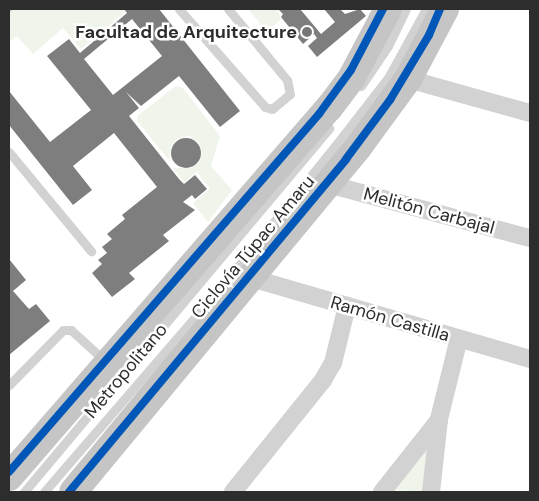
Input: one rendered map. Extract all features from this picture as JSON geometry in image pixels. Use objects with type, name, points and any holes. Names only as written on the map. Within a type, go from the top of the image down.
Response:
[{"type":"main road","points":[[9,477],[329,108],[352,77],[388,9]]},
{"type":"main road","points":[[73,492],[328,184],[408,79],[444,9]]},
{"type":"street","points":[[408,79],[530,113]]},
{"type":"street","name":"Melitón Carbajal","points":[[328,184],[530,238]]},
{"type":"street","name":"Ramón Castilla","points":[[251,278],[530,359]]},
{"type":"street","points":[[233,492],[323,380],[333,363],[347,306]]},
{"type":"street","points":[[431,492],[439,420],[459,338]]},
{"type":"street","points":[[382,492],[439,420]]},
{"type":"lane","points":[[179,9],[265,107],[272,109],[290,94],[287,80],[228,9]]},
{"type":"lane","points":[[355,93],[388,46],[406,9]]},
{"type":"lane","name":"Metropolitano","points":[[44,492],[222,286],[335,146],[388,78],[426,9]]},
{"type":"lane","name":"Metropolitano","points":[[24,492],[338,116]]},
{"type":"lane","points":[[9,152],[91,251]]},
{"type":"lane","points":[[9,385],[63,330],[71,330],[108,363]]},
{"type":"shaded area","points":[[13,9],[124,9],[126,11],[81,49],[63,28],[33,54],[17,36],[9,42],[9,13]]},
{"type":"shaded area","points":[[248,9],[277,9],[281,19],[267,32]]},
{"type":"shaded area","points":[[176,86],[183,88],[220,136],[211,166],[232,190],[208,222],[193,203],[210,189],[197,172],[184,182],[173,168],[191,168],[199,163],[202,152],[199,142],[189,136],[178,138],[171,146],[169,160],[137,121],[137,116]]},
{"type":"shaded area","points":[[423,449],[430,454],[425,492],[391,490]]},
{"type":"building","points":[[124,9],[159,9],[240,111],[220,127],[179,76],[141,106],[126,92],[139,108],[129,116],[179,179],[184,184],[195,175],[207,189],[195,199],[192,195],[183,202],[195,210],[163,235],[169,241],[129,273],[135,279],[112,297],[92,273],[102,264],[98,260],[107,253],[102,247],[112,239],[107,234],[125,219],[122,215],[157,187],[114,133],[73,166],[92,190],[73,205],[9,125],[9,91],[50,142],[91,110],[47,56],[69,39],[80,53],[127,13]],"holes":[[[132,19],[162,56],[113,95],[84,59]]]},
{"type":"building","name":"Facultad de Arquitecture","points":[[278,9],[300,9],[321,34],[335,22],[324,9],[340,9],[345,14],[360,9],[366,16],[317,57],[308,46],[317,38],[314,34],[303,44],[281,17],[283,14]]},
{"type":"building","points":[[186,138],[197,142],[201,153],[197,164],[186,168],[175,164],[171,153],[175,142]]},
{"type":"building","points":[[9,259],[26,280],[13,291],[29,309],[36,304],[50,321],[9,355]]},
{"type":"cycle path","points":[[9,472],[319,114],[351,70],[383,9]]},
{"type":"cycle path","name":"Ciclovía Túpac Amaru","points":[[69,492],[346,159],[390,100],[429,35],[440,9]]},
{"type":"place","name":"Facultad de Arquitecture","points":[[307,32]]}]
